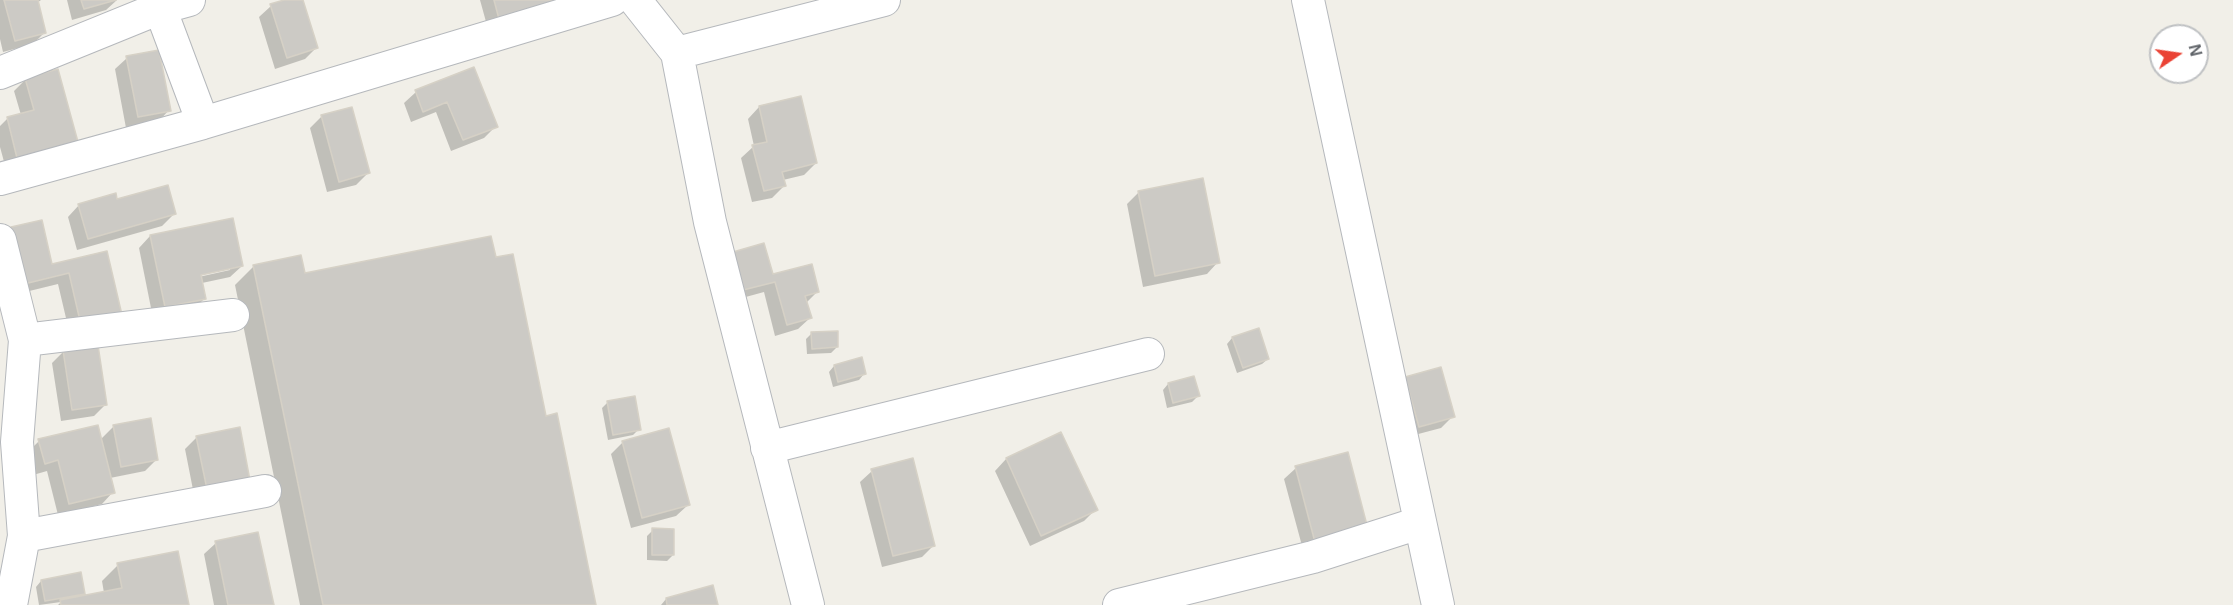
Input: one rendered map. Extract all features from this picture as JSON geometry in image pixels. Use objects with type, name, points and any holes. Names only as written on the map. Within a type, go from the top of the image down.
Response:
[{"type":"street","points":[[0,179],[203,123],[612,0]]},
{"type":"street","points":[[635,0],[677,53],[710,222],[808,605]]},
{"type":"street","points":[[677,53],[884,0]]},
{"type":"street","points":[[1308,0],[1438,605]]},
{"type":"street","points":[[0,73],[169,3],[203,123]]},
{"type":"street","points":[[0,240],[25,340],[17,442],[24,536],[11,605]]},
{"type":"street","points":[[25,340],[233,315]]},
{"type":"street","points":[[767,448],[1148,354]]},
{"type":"street","points":[[24,536],[265,492]]},
{"type":"street","points":[[1119,605],[1313,557],[1419,523]]},
{"type":"building","points":[[4,0],[38,0],[46,33],[15,41]]},
{"type":"building","points":[[81,0],[116,0],[84,9]]},
{"type":"building","points":[[284,0],[303,0],[318,48],[287,58],[270,4]]},
{"type":"building","points":[[494,0],[566,0],[499,19]]},
{"type":"building","points":[[159,50],[171,111],[138,117],[126,56]]},
{"type":"building","points":[[474,67],[498,127],[463,140],[447,102],[423,112],[415,90]]},
{"type":"building","points":[[58,69],[78,142],[17,158],[7,117],[34,110],[25,78]]},
{"type":"building","points":[[801,96],[817,163],[782,172],[786,186],[764,191],[752,145],[767,142],[759,106]]},
{"type":"building","points":[[352,107],[370,173],[339,182],[321,115]]},
{"type":"building","points":[[1203,178],[1220,263],[1155,276],[1138,191]]},
{"type":"building","points":[[168,185],[176,214],[88,239],[78,204],[116,193],[117,199]]},
{"type":"building","points":[[233,218],[243,266],[201,275],[206,299],[165,307],[150,235]]},
{"type":"building","points":[[42,220],[52,264],[107,251],[122,315],[81,325],[69,273],[24,284],[11,227]]},
{"type":"building","points":[[491,236],[496,257],[513,254],[546,416],[557,413],[596,605],[323,605],[253,265],[301,255],[305,273]]},
{"type":"building","points":[[764,243],[773,274],[812,264],[819,292],[805,296],[812,318],[787,325],[775,282],[743,290],[733,252]]},
{"type":"building","points":[[1259,328],[1269,359],[1243,368],[1232,337]]},
{"type":"building","points":[[838,331],[838,347],[812,349],[811,332]]},
{"type":"building","points":[[98,345],[107,405],[72,410],[63,350]]},
{"type":"building","points":[[862,357],[866,374],[838,382],[834,365]]},
{"type":"building","points":[[1441,367],[1455,417],[1419,427],[1405,377]]},
{"type":"building","points":[[1194,376],[1200,396],[1173,403],[1168,383]]},
{"type":"building","points":[[635,396],[641,430],[613,435],[607,401]]},
{"type":"building","points":[[151,418],[158,460],[121,467],[113,425]]},
{"type":"building","points":[[98,425],[115,493],[69,504],[58,460],[45,464],[38,439]]},
{"type":"building","points":[[240,427],[251,486],[208,494],[196,436]]},
{"type":"building","points":[[669,428],[690,505],[642,518],[622,441]]},
{"type":"building","points":[[1061,432],[1098,510],[1041,536],[1006,458]]},
{"type":"building","points":[[1348,452],[1369,533],[1316,546],[1295,466]]},
{"type":"building","points":[[913,458],[935,546],[893,556],[871,469]]},
{"type":"building","points":[[652,528],[674,529],[674,555],[652,555]]},
{"type":"building","points":[[258,532],[274,605],[228,605],[215,541]]},
{"type":"building","points":[[178,551],[189,605],[61,605],[60,600],[122,588],[117,563]]},
{"type":"building","points":[[81,572],[85,594],[45,601],[41,580]]},
{"type":"building","points":[[713,585],[718,605],[667,605],[666,598]]}]
